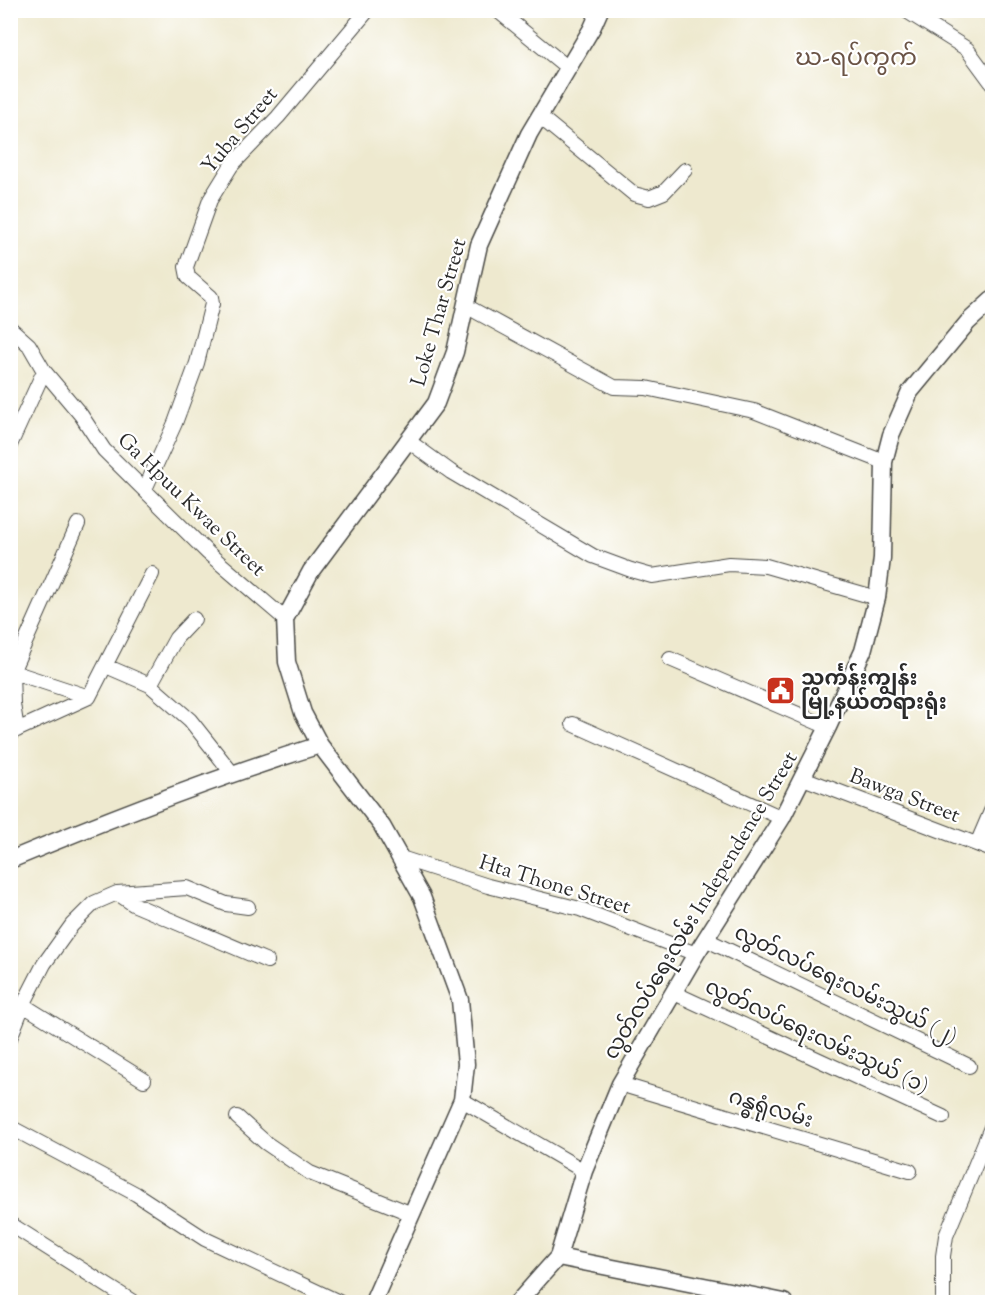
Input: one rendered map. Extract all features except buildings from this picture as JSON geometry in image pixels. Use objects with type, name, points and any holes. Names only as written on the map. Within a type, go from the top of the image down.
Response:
[{"type":"street","name":"Yuba Street","points":[[145,489],[176,423],[212,304],[211,297],[188,277],[186,267],[210,200],[231,166],[278,117],[368,10]]},
{"type":"street","points":[[497,10],[568,68]]},
{"type":"street","name":"Loke Thar Street","points":[[285,620],[310,572],[436,403],[455,352],[479,245],[529,134],[592,28],[600,10]]},
{"type":"street","points":[[905,10],[967,49],[993,83]]},
{"type":"street","points":[[539,116],[634,194],[649,198],[663,192],[685,170]]},
{"type":"street","name":"လွတ်လပ်ရေးလမ်း Independence Street","points":[[518,1302],[558,1257],[584,1171],[620,1084],[705,939],[782,818],[828,727],[862,651],[878,598],[882,558],[885,462],[891,435],[910,392],[968,322],[993,300]]},
{"type":"street","points":[[466,306],[614,387],[646,388],[754,411],[885,462]]},
{"type":"street","name":"Ga Hpuu Kwae Street","points":[[10,328],[29,345],[44,371],[81,415],[104,450],[208,553],[285,620]]},
{"type":"street","points":[[10,445],[44,371]]},
{"type":"street","points":[[407,440],[451,472],[593,556],[631,570],[652,576],[729,564],[766,566],[878,598]]},
{"type":"street","points":[[78,524],[11,671],[14,731],[89,697],[152,574]]},
{"type":"street","points":[[150,685],[176,638],[194,620]]},
{"type":"street","points":[[285,620],[287,662],[303,713],[320,745],[382,826],[401,858],[422,897],[460,1000],[466,1064],[462,1100],[373,1302]]},
{"type":"street","points":[[670,659],[828,727]]},
{"type":"street","points":[[106,666],[150,685],[190,720],[232,772]]},
{"type":"street","points":[[11,671],[89,697]]},
{"type":"street","points":[[573,724],[782,818]]},
{"type":"street","points":[[10,860],[107,819],[232,772],[320,745]]},
{"type":"street","name":"Bawga Street","points":[[803,778],[993,850]]},
{"type":"street","points":[[977,844],[993,809]]},
{"type":"street","name":"Hta Thone Street","points":[[401,858],[488,886],[580,909],[696,954]]},
{"type":"street","points":[[10,1038],[23,1005],[44,964],[72,925],[94,903],[117,893],[187,888],[226,904],[248,907]]},
{"type":"street","points":[[117,893],[133,904],[267,962]]},
{"type":"street","name":"လွတ်လပ်ရေးလမ်းသွယ် (၂)","points":[[705,939],[969,1065]]},
{"type":"street","name":"လွတ်လပ်ရေးလမ်းသွယ် (၁)","points":[[674,993],[943,1117]]},
{"type":"street","points":[[23,1005],[144,1080]]},
{"type":"street","name":"ဂန္ဓရုံလမ်း","points":[[620,1084],[910,1171]]},
{"type":"street","points":[[462,1100],[584,1171]]},
{"type":"street","points":[[237,1117],[266,1143],[310,1173],[412,1214]]},
{"type":"street","points":[[943,1302],[943,1256],[946,1236],[993,1125]]},
{"type":"street","points":[[10,1127],[136,1194],[205,1239],[339,1302]]},
{"type":"street","points":[[10,1224],[134,1302]]},
{"type":"street","points":[[558,1257],[784,1302]]},
{"type":"place","name":"သင်္ကန်းကျွန်း မြို့နယ်တရားရုံး","points":[[780,690]]},
{"type":"district","name":"ဃ-ရပ်ကွက်","points":[[856,57]]}]
